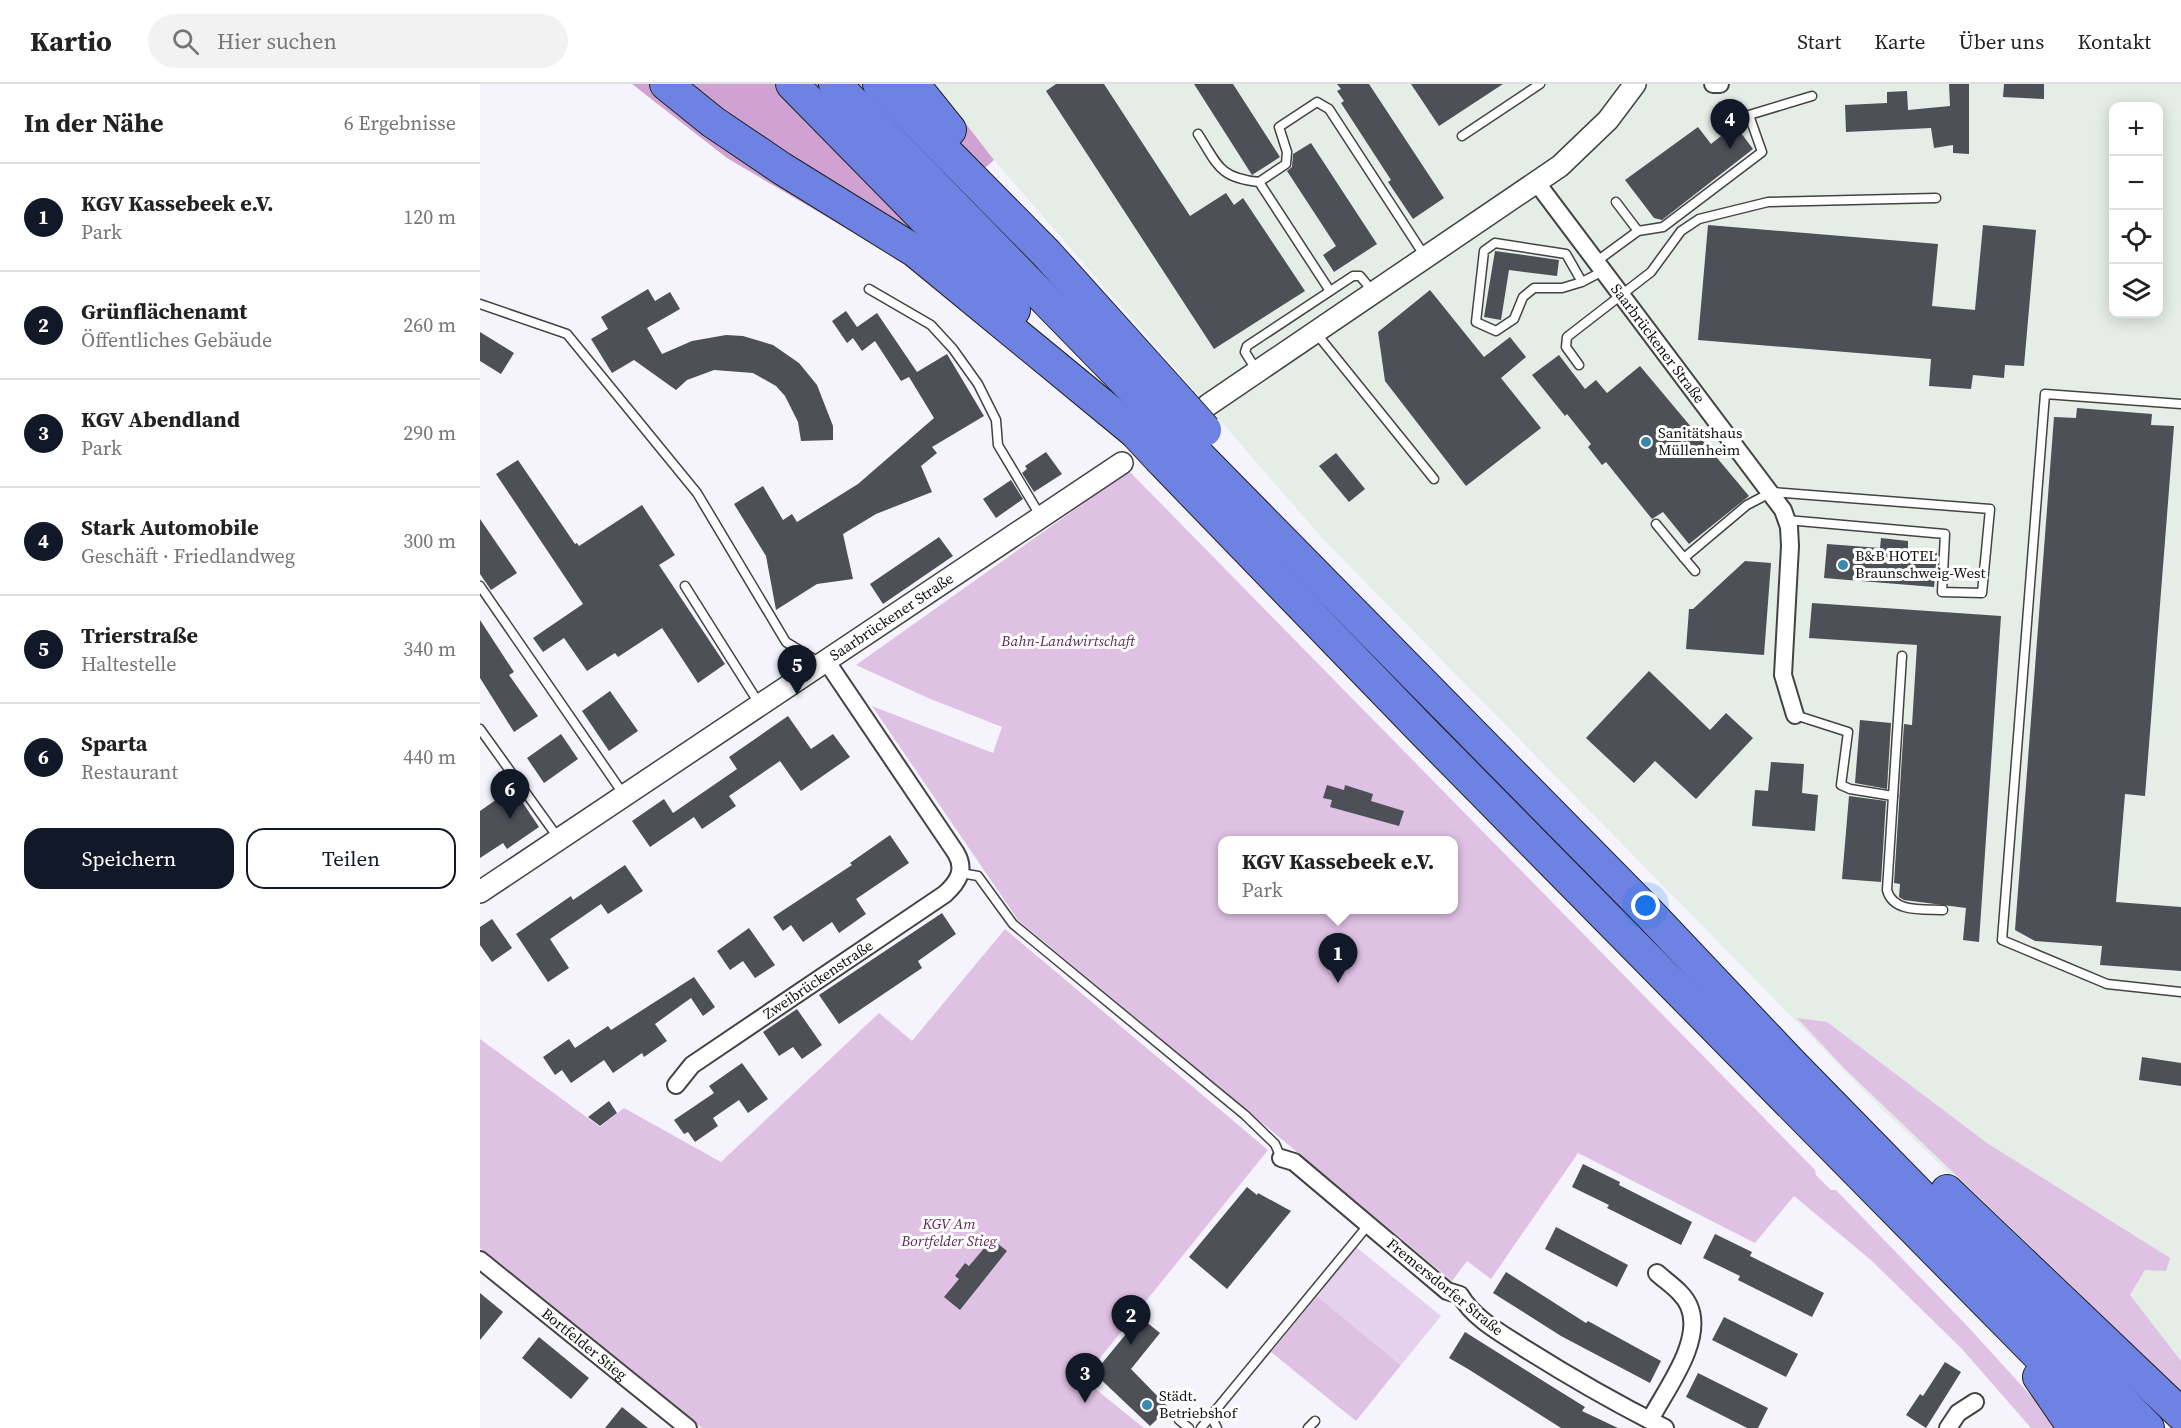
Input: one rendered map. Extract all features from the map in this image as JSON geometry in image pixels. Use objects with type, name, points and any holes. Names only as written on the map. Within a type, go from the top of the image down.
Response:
[{"type":"highway","points":[[666,84],[705,116],[781,168],[915,251],[1176,427]]},
{"type":"highway","points":[[792,84],[1176,427]]},
{"type":"highway","points":[[836,84],[1176,427],[2148,1428]]},
{"type":"highway","points":[[879,84],[1047,254]]},
{"type":"highway","points":[[913,84],[1047,254],[1176,427],[1588,899],[1991,1305],[2109,1428]]},
{"type":"highway","points":[[1748,1016],[1815,1068],[2181,1414]]},
{"type":"highway","points":[[1991,1305],[2074,1428]]},
{"type":"street","points":[[1176,427],[1537,183],[1581,148],[1608,120],[1635,84]]},
{"type":"street","points":[[1713,84],[1720,84]]},
{"type":"street","name":"Saarbrückener Straße","points":[[1537,183],[1772,492],[1786,520],[1790,560],[1783,675],[1795,715]]},
{"type":"street","name":"Saarbrückener Straße","points":[[480,892],[1122,463]]},
{"type":"street","points":[[823,664],[956,853],[961,865],[961,873]]},
{"type":"street","name":"Zweibrückenstraße","points":[[676,1085],[692,1065],[945,894],[955,884],[961,873]]},
{"type":"street","name":"Fremersdorfer Straße","points":[[1281,1158],[1294,1162],[1447,1291],[1460,1295],[1468,1309],[1495,1329],[1568,1376],[1658,1424],[1692,1341],[1694,1323],[1689,1305],[1680,1293],[1657,1273]]},
{"type":"street","name":"Bortfelder Stieg","points":[[480,1260],[688,1428]]},
{"type":"street","points":[[1948,1428],[1958,1413],[1975,1402]]},
{"type":"lane","points":[[1462,136],[1540,84]]},
{"type":"lane","points":[[1582,282],[1566,254],[1495,243],[1484,251],[1476,322],[1496,331],[1514,319],[1523,297],[1534,288],[1562,288],[1582,282],[1638,231],[1663,227],[1762,152],[1749,115],[1812,96]]},
{"type":"lane","points":[[1198,134],[1222,172],[1238,180],[1259,182],[1286,164],[1287,152],[1279,127],[1317,102],[1322,104],[1329,109],[1426,258]]},
{"type":"lane","points":[[1259,182],[1330,291]]},
{"type":"lane","points":[[1579,365],[1566,347],[1567,337],[1651,272],[1681,231],[1699,219],[1768,202],[1936,198]]},
{"type":"lane","points":[[1616,202],[1638,231]]},
{"type":"lane","points":[[1258,372],[1245,352],[1247,346],[1353,276],[1360,276],[1374,294]]},
{"type":"lane","points":[[868,289],[931,326],[952,349],[978,384],[996,420],[998,445],[1041,518]]},
{"type":"lane","points":[[480,304],[567,334],[697,493],[786,642],[823,664]]},
{"type":"lane","points":[[1316,333],[1434,479]]},
{"type":"lane","points":[[2181,404],[2045,394],[2002,940],[2107,984],[2181,992]]},
{"type":"lane","points":[[1684,558],[1747,505],[1772,492],[1990,509],[1982,593],[1942,592],[1945,534],[1786,520]]},
{"type":"lane","points":[[1656,524],[1695,571]]},
{"type":"lane","points":[[480,586],[624,796]]},
{"type":"lane","points":[[685,586],[760,706]]},
{"type":"lane","points":[[1902,656],[1888,894],[1898,906],[1943,910]]},
{"type":"lane","points":[[1795,715],[1848,732],[1842,785],[1850,789],[1893,796]]},
{"type":"lane","points":[[480,729],[559,840]]},
{"type":"lane","points":[[961,873],[978,876],[1013,924],[1245,1115],[1275,1144],[1281,1158]]},
{"type":"lane","points":[[1201,1428],[1369,1224]]},
{"type":"lane","points":[[1211,1416],[1217,1428]]},
{"type":"lane","points":[[1179,1420],[1189,1428]]},
{"type":"lane","points":[[1308,1428],[1315,1420]]},
{"type":"shaded area","points":[[632,84],[935,84],[994,160],[888,253],[727,158]]},
{"type":"shaded area","points":[[935,84],[2181,84],[2181,1396],[1883,1110],[1323,539],[994,160]]},
{"type":"shaded area","points":[[1356,1247],[1441,1316],[1401,1365],[1317,1296]]},
{"type":"green space","name":"Bahn-Landwirtschaft","points":[[1129,471],[1815,1170],[1816,1175],[1831,1190],[1836,1190],[1971,1330],[2042,1408],[2057,1428],[2031,1428],[1962,1349],[1872,1261],[1794,1196],[1755,1243],[1578,1153],[1491,1279],[1467,1261],[1452,1281],[1018,920],[872,706],[993,753],[1002,727],[928,698],[856,665]]},
{"type":"green space","name":"KGV Am Bortfelder Stieg","points":[[1005,929],[1268,1150],[1083,1379],[1144,1428],[702,1428],[480,1248],[480,1039],[600,1127],[624,1108],[721,1162],[879,1013],[912,1041]]},
{"type":"green space","points":[[1797,1018],[1827,1022],[1987,1143],[2170,1258],[2166,1271],[2145,1270],[2130,1295],[2181,1361],[2181,1396],[2071,1285],[1845,1069]]},
{"type":"green space","points":[[1317,1296],[1401,1365],[1356,1421],[1271,1352]]},
{"type":"building","points":[[1056,84],[1104,84],[1190,216],[1226,193],[1234,205],[1243,198],[1305,291],[1214,349],[1046,91]]},
{"type":"building","points":[[1194,84],[1233,84],[1280,157],[1252,175]]},
{"type":"building","points":[[1337,84],[1369,84],[1444,198],[1413,219],[1388,182],[1391,180],[1341,103],[1344,101],[1337,91],[1341,89]]},
{"type":"building","points":[[1411,84],[1503,84],[1439,126]]},
{"type":"building","points":[[1949,84],[1969,84],[1969,154],[1953,153],[1953,145],[1934,148],[1931,128],[1846,132],[1845,105],[1887,103],[1887,92],[1907,91],[1908,110],[1950,106]]},
{"type":"building","points":[[2004,84],[2044,84],[2044,99],[2003,97]]},
{"type":"building","points":[[1735,125],[1753,149],[1662,220],[1654,218],[1625,180],[1698,127],[1711,144]]},
{"type":"building","points":[[1311,143],[1377,244],[1334,272],[1323,255],[1336,246],[1287,171],[1292,167],[1293,154]]},
{"type":"building","points":[[1708,225],[1938,244],[1932,306],[1975,310],[1983,225],[2036,230],[2024,366],[2005,365],[2004,378],[1973,375],[1971,389],[1929,386],[1931,359],[1698,340]]},
{"type":"building","points":[[1495,251],[1559,260],[1557,276],[1509,270],[1501,320],[1484,317]]},
{"type":"building","points":[[648,289],[655,301],[670,292],[680,309],[647,328],[662,354],[692,341],[726,335],[743,336],[773,345],[799,363],[817,385],[833,426],[833,440],[801,441],[798,422],[785,396],[776,386],[753,373],[714,370],[687,380],[676,390],[634,360],[612,373],[591,339],[608,329],[601,317]]},
{"type":"building","points":[[1430,290],[1484,357],[1510,337],[1526,357],[1501,378],[1541,428],[1466,486],[1385,381],[1378,332]]},
{"type":"building","points":[[846,311],[857,327],[877,313],[917,372],[947,354],[984,416],[932,447],[937,453],[921,466],[932,492],[876,514],[843,534],[853,579],[817,584],[776,610],[766,556],[734,504],[763,486],[783,520],[792,514],[797,522],[858,484],[934,418],[909,377],[901,381],[875,341],[862,351],[853,338],[847,343],[832,321]]},
{"type":"building","points":[[480,332],[514,353],[501,374],[480,361]]},
{"type":"building","points":[[1559,355],[1585,389],[1596,380],[1607,393],[1640,366],[1749,496],[1689,544],[1663,512],[1652,519],[1606,462],[1602,465],[1588,447],[1591,444],[1532,375]]},
{"type":"building","points":[[2077,408],[2152,414],[2151,425],[2174,426],[2145,796],[2125,794],[2116,902],[2181,907],[2181,971],[2100,965],[2102,946],[2035,941],[2015,930],[2054,417],[2076,418]]},
{"type":"building","points":[[1046,452],[1062,474],[1034,492],[1022,473],[1027,469],[1025,466]]},
{"type":"building","points":[[1336,453],[1365,489],[1349,502],[1319,466]]},
{"type":"building","points":[[518,460],[575,544],[579,546],[642,505],[675,555],[659,565],[725,664],[698,683],[662,628],[618,657],[615,653],[587,671],[564,638],[543,652],[533,638],[583,604],[496,474]]},
{"type":"building","points":[[1011,480],[1023,499],[996,518],[983,499]]},
{"type":"building","points":[[480,519],[517,573],[491,590],[480,574]]},
{"type":"building","points":[[939,537],[953,556],[883,604],[870,584]]},
{"type":"building","points":[[1881,538],[1908,541],[1908,550],[1937,553],[1934,587],[1824,578],[1827,544],[1880,548]]},
{"type":"building","points":[[1745,561],[1771,563],[1764,655],[1686,649],[1689,609],[1693,609]]},
{"type":"building","points":[[1812,603],[2001,616],[1979,942],[1963,940],[1966,908],[1904,900],[1899,897],[1900,884],[1894,883],[1904,724],[1912,725],[1917,645],[1809,638]]},
{"type":"building","points":[[480,620],[514,672],[509,675],[538,716],[514,732],[480,678]]},
{"type":"building","points":[[1649,671],[1710,730],[1726,713],[1753,738],[1696,799],[1655,761],[1634,783],[1586,738]]},
{"type":"building","points":[[610,691],[638,731],[609,751],[582,711]]},
{"type":"building","points":[[788,716],[811,749],[833,734],[850,757],[801,791],[780,761],[729,796],[736,806],[702,829],[694,817],[650,847],[632,821],[664,799],[673,813],[737,769],[729,757]]},
{"type":"building","points":[[1860,720],[1891,723],[1887,789],[1855,783]]},
{"type":"building","points":[[561,734],[578,759],[544,783],[527,758]]},
{"type":"building","points":[[1771,762],[1804,764],[1802,793],[1818,795],[1815,831],[1752,826],[1755,790],[1768,791]]},
{"type":"building","points":[[1327,785],[1344,790],[1345,785],[1373,794],[1371,801],[1404,811],[1399,826],[1330,807],[1332,800],[1323,798]]},
{"type":"building","points":[[513,788],[539,827],[507,849],[503,843],[480,858],[480,811]]},
{"type":"building","points":[[1849,796],[1886,801],[1881,882],[1842,879]]},
{"type":"building","points":[[890,835],[909,863],[856,899],[866,914],[839,933],[832,922],[803,942],[791,925],[783,931],[773,917],[852,865],[850,863]]},
{"type":"building","points":[[625,865],[643,891],[608,914],[601,904],[550,939],[569,968],[548,982],[516,934],[571,896],[573,900]]},
{"type":"building","points":[[942,913],[956,934],[918,961],[922,968],[839,1024],[819,995]]},
{"type":"building","points":[[492,919],[512,948],[492,962],[480,945],[480,927]]},
{"type":"building","points":[[749,928],[775,965],[755,978],[743,961],[730,970],[717,951]]},
{"type":"building","points":[[694,977],[715,1007],[703,1016],[691,998],[655,1024],[667,1041],[644,1057],[642,1053],[613,1073],[604,1060],[571,1083],[562,1070],[555,1075],[543,1057],[569,1039],[575,1048],[608,1026],[611,1030]]},
{"type":"building","points":[[797,1009],[822,1045],[802,1059],[793,1047],[779,1056],[763,1032]]},
{"type":"building","points":[[2142,1057],[2181,1063],[2181,1086],[2139,1080]]},
{"type":"building","points":[[742,1063],[768,1099],[748,1113],[739,1100],[713,1118],[718,1126],[695,1142],[688,1132],[684,1134],[674,1120],[714,1093],[709,1086]]},
{"type":"building","points":[[609,1101],[617,1113],[600,1126],[588,1117]]},
{"type":"building","points":[[1583,1164],[1692,1222],[1681,1245],[1607,1208],[1609,1205],[1572,1187]]},
{"type":"building","points":[[1247,1187],[1257,1195],[1258,1193],[1291,1211],[1227,1289],[1189,1257]]},
{"type":"building","points":[[1556,1227],[1628,1265],[1617,1287],[1545,1249]]},
{"type":"building","points":[[1715,1234],[1752,1252],[1750,1256],[1824,1293],[1812,1317],[1738,1280],[1740,1276],[1703,1258]]},
{"type":"building","points":[[992,1239],[1007,1251],[960,1310],[944,1297],[959,1279],[955,1276],[965,1263],[969,1266]]},
{"type":"building","points":[[1506,1272],[1586,1323],[1588,1321],[1661,1361],[1650,1383],[1561,1336],[1493,1293]]},
{"type":"building","points":[[480,1293],[503,1312],[480,1340]]},
{"type":"building","points":[[1140,1317],[1160,1333],[1131,1369],[1169,1408],[1150,1426],[1094,1373]]},
{"type":"building","points":[[1724,1317],[1798,1354],[1786,1377],[1712,1340]]},
{"type":"building","points":[[1465,1332],[1585,1407],[1582,1411],[1618,1428],[1561,1428],[1449,1358]]},
{"type":"building","points":[[539,1337],[589,1378],[571,1399],[522,1358]]},
{"type":"building","points":[[1945,1362],[1961,1372],[1926,1428],[1906,1415],[1920,1394],[1923,1396]]},
{"type":"building","points":[[1698,1373],[1768,1408],[1758,1428],[1747,1428],[1686,1397]]},
{"type":"building","points":[[622,1407],[648,1428],[605,1428]]},
{"type":"place","name":"Stark Automobile","points":[[1730,149]]},
{"type":"place","name":"Sanitätshaus Müllenheim","points":[[1646,442]]},
{"type":"place","name":"B&B HOTEL Braunschweig-West","points":[[1843,565]]},
{"type":"place","name":"Trierstraße","points":[[797,695]]},
{"type":"place","name":"Sparta","points":[[510,819]]},
{"type":"place","name":"KGV Kassebeek e.V.","points":[[1338,983]]},
{"type":"place","name":"Grünflächenamt","points":[[1131,1345]]},
{"type":"place","name":"KGV Abendland","points":[[1085,1403]]},
{"type":"place","name":"Städt. Betriebshof","points":[[1147,1405]]}]
